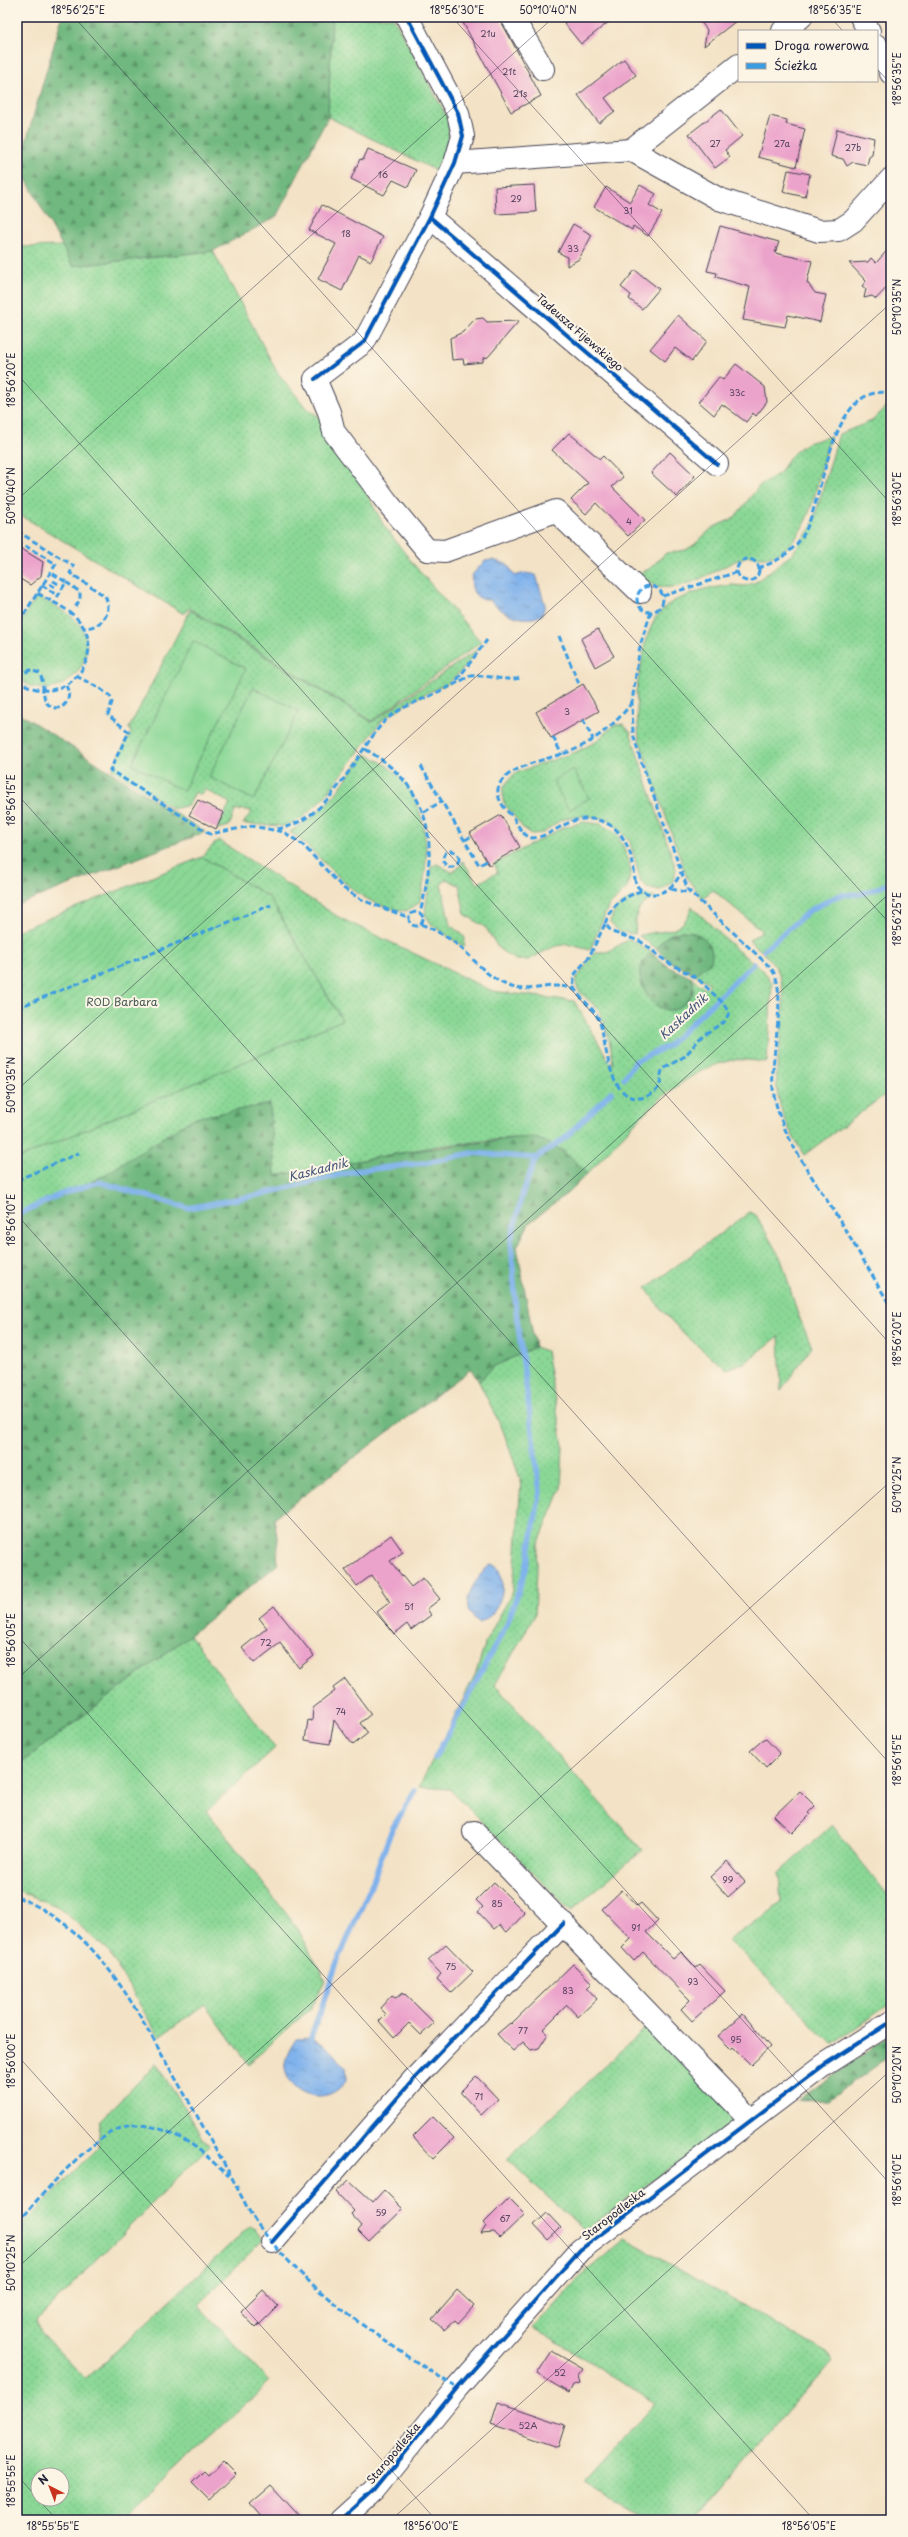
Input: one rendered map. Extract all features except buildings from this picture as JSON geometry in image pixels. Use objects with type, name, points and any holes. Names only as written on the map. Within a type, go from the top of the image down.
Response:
[{"type":"street","points":[[512,17],[543,69]]},
{"type":"street","points":[[784,30],[801,17]]},
{"type":"street","points":[[861,17],[868,30]]},
{"type":"street","points":[[411,19],[458,113],[463,136],[455,163],[430,217],[364,342],[316,379],[329,412],[334,432],[387,502],[427,550],[445,551],[556,511],[582,534],[640,592]]},
{"type":"street","points":[[878,48],[891,74]]},
{"type":"street","points":[[631,150],[738,66]]},
{"type":"street","points":[[455,163],[631,150],[719,199],[819,231],[839,230],[853,221],[891,179]]},
{"type":"street","name":"Tadeusza Fijewskiego","points":[[430,217],[717,464]]},
{"type":"street","points":[[474,1832],[564,1923],[750,2119]]},
{"type":"street","points":[[272,2242],[414,2079],[564,1923]]},
{"type":"street","name":"Staropodleska","points":[[341,2520],[373,2491],[457,2388],[580,2250],[750,2119],[824,2065],[891,2022]]},
{"type":"green space","points":[[62,17],[329,17],[332,20],[328,117],[276,217],[213,251],[73,266],[19,166]]},
{"type":"green space","points":[[329,17],[393,17],[447,117],[449,133],[447,145],[435,170],[328,117],[332,20]]},
{"type":"green space","points":[[62,246],[73,266],[213,251],[277,372],[307,409],[324,420],[343,449],[384,526],[415,566],[481,642],[372,721],[189,608],[184,614],[17,513],[17,247]]},
{"type":"green space","points":[[891,402],[891,1090],[804,1155],[786,1123],[778,1097],[777,1073],[783,1008],[783,992],[780,978],[772,962],[749,940],[762,931],[713,890],[702,898],[687,878],[639,739],[636,692],[646,639],[655,618],[666,606],[676,600],[704,589],[732,585],[745,586],[756,582],[792,554],[812,526],[839,434],[872,421]]},
{"type":"green space","points":[[831,436],[809,513],[797,536],[786,549],[766,557],[747,556],[691,582],[677,586],[663,587],[650,583],[637,574],[649,569],[666,553],[686,550],[694,545],[712,528],[734,518],[760,485],[780,473],[789,458],[796,451],[807,443]]},
{"type":"green space","points":[[37,596],[64,611],[74,619],[78,623],[85,637],[86,652],[81,666],[72,677],[60,685],[46,689],[31,686],[17,676],[17,628]]},
{"type":"green space","points":[[190,610],[372,722],[478,649],[462,670],[447,684],[414,699],[383,719],[324,798],[301,819],[284,826],[243,824],[252,811],[241,809],[240,811],[236,809],[229,826],[217,829],[230,803],[204,789],[201,795],[195,792],[189,805],[173,809],[112,769],[131,732],[129,728]]},
{"type":"green space","points":[[193,641],[246,669],[183,791],[132,764]]},
{"type":"green space","points":[[253,688],[299,711],[254,800],[209,777]]},
{"type":"green space","points":[[17,712],[205,832],[17,905]]},
{"type":"green space","points":[[623,724],[630,732],[676,869],[673,881],[660,890],[647,887],[641,882],[630,842],[610,820],[589,816],[568,818],[559,821],[543,833],[531,834],[524,829],[503,801],[503,787],[515,773],[576,752],[594,743],[614,725]]},
{"type":"green space","points":[[367,755],[387,766],[402,780],[414,798],[421,817],[425,839],[426,860],[424,882],[419,903],[406,911],[387,907],[370,901],[342,880],[290,832],[312,817],[333,797],[363,756]]},
{"type":"green space","points":[[573,769],[589,798],[569,810],[553,781]]},
{"type":"green space","points":[[583,822],[601,824],[617,834],[624,848],[631,871],[627,888],[608,907],[590,950],[567,944],[553,947],[528,960],[516,960],[499,949],[486,928],[465,914],[459,885],[446,879],[441,885],[449,918],[451,925],[465,938],[464,947],[432,925],[425,914],[431,867],[437,864],[452,872],[461,865],[463,861],[477,884],[498,872],[494,864],[562,828]]},
{"type":"green space","points":[[218,840],[340,918],[492,991],[574,1001],[612,1066],[613,1061],[611,1048],[600,1013],[578,988],[576,979],[595,952],[607,952],[630,939],[651,952],[648,956],[643,989],[660,1008],[685,1004],[693,993],[692,978],[705,989],[710,984],[695,974],[707,965],[676,932],[666,937],[656,948],[639,936],[677,928],[687,917],[692,907],[738,951],[763,970],[772,984],[767,1062],[732,1060],[707,1068],[687,1079],[669,1092],[634,1124],[587,1174],[562,1150],[537,1139],[511,1138],[438,1146],[275,1176],[270,1104],[101,1177],[17,1217],[17,1159],[342,1020],[269,897],[202,857]]},
{"type":"green space","name":"ROD Barbara","points":[[202,857],[269,897],[342,1020],[17,1159],[17,931]]},
{"type":"green space","points":[[647,895],[655,897],[640,908],[636,921],[635,934],[620,932],[610,923],[615,911],[623,903],[634,898]]},
{"type":"green space","points":[[682,931],[695,933],[705,939],[711,949],[711,962],[695,974],[669,961],[656,948],[666,937]]},
{"type":"green space","points":[[651,952],[669,967],[692,978],[693,989],[690,997],[687,1001],[674,1010],[667,1010],[655,1004],[642,986],[640,972],[644,961]]},
{"type":"green space","points":[[270,1104],[275,1176],[407,1152],[519,1138],[538,1139],[552,1145],[577,1163],[587,1174],[569,1192],[529,1223],[517,1247],[535,1347],[493,1367],[479,1382],[471,1369],[274,1518],[278,1544],[277,1565],[190,1635],[17,1766],[17,1217],[101,1177],[194,1118]]},
{"type":"green space","points":[[750,1212],[756,1215],[782,1261],[797,1312],[812,1347],[781,1390],[779,1336],[746,1362],[727,1369],[704,1351],[673,1322],[646,1288]]},
{"type":"green space","points":[[535,1347],[546,1351],[563,1445],[561,1489],[538,1545],[535,1615],[495,1685],[642,1850],[571,1911],[449,1789],[419,1787],[476,1673],[486,1641],[513,1591],[521,1481],[502,1428],[479,1382],[492,1367]]},
{"type":"green space","points":[[190,1635],[275,1748],[207,1811],[298,1929],[325,1980],[311,2008],[248,2064],[205,2004],[159,2037],[108,1951],[59,1907],[17,1890],[17,1766]]},
{"type":"green space","points":[[832,1825],[891,1899],[891,2003],[832,2044],[729,1940],[781,1903],[779,1873]]},
{"type":"green space","points":[[652,2022],[740,2117],[584,2231],[507,2159]]},
{"type":"green space","points":[[891,2034],[891,2054],[828,2100],[798,2101]]},
{"type":"green space","points":[[156,2064],[209,2146],[37,2320],[41,2333],[86,2379],[250,2226],[263,2240],[198,2305],[270,2382],[120,2520],[17,2520],[17,2229],[98,2148],[100,2121]]},
{"type":"green space","points":[[625,2239],[827,2353],[832,2361],[695,2520],[648,2520],[584,2482],[656,2403],[533,2328],[577,2279]]},
{"type":"water","points":[[492,560],[507,564],[515,576],[525,573],[536,575],[545,605],[542,615],[535,618],[521,618],[514,616],[501,610],[490,600],[480,598],[474,593],[472,575],[485,561]]},
{"type":"water","points":[[491,1565],[497,1567],[501,1574],[502,1590],[493,1613],[480,1623],[469,1611],[467,1606],[468,1600],[477,1579]]},
{"type":"water","points":[[311,2038],[327,2047],[346,2067],[347,2078],[340,2088],[321,2096],[302,2092],[294,2086],[288,2078],[285,2068],[287,2057],[296,2039]]},
{"type":"waterway","name":"Kaskadnik","points":[[764,950],[810,910],[840,895],[861,894],[891,883]]},
{"type":"waterway","name":"Kaskadnik","points":[[624,1078],[636,1061],[668,1046],[753,964]]},
{"type":"waterway","name":"Kaskadnik","points":[[17,1215],[61,1194],[99,1182],[188,1208],[258,1195],[355,1171],[423,1163],[472,1153],[536,1158],[565,1138],[611,1092]]},
{"type":"waterway","points":[[435,1758],[507,1624],[526,1569],[540,1492],[516,1310],[511,1240],[522,1195],[536,1158]]},
{"type":"waterway","points":[[311,2038],[336,1965],[370,1888],[392,1829],[415,1791]]},
{"type":"marked path","points":[[758,568],[783,556],[793,548],[802,537],[810,520],[832,447],[841,424],[854,406],[870,394],[891,393]]},
{"type":"marked path","points":[[17,531],[74,566],[70,573],[105,596],[108,608],[107,614],[96,625],[84,628]]},
{"type":"marked path","points":[[17,541],[56,564],[17,625]]},
{"type":"marked path","points":[[748,559],[756,562],[759,570],[756,578],[748,581],[740,578],[737,570],[740,562],[748,559]]},
{"type":"marked path","points":[[42,585],[58,596],[66,582],[50,572]]},
{"type":"marked path","points":[[663,596],[737,572]]},
{"type":"marked path","points":[[53,581],[57,583],[55,587],[51,585],[53,581]]},
{"type":"marked path","points":[[66,582],[80,592],[80,599],[75,608]]},
{"type":"marked path","points":[[650,586],[659,590],[663,599],[659,608],[650,612],[641,608],[637,599],[641,590],[650,586]]},
{"type":"marked path","points":[[17,679],[33,688],[49,690],[63,686],[76,678],[84,666],[88,651],[87,637],[76,617],[37,593]]},
{"type":"marked path","points":[[651,612],[640,646],[632,702],[633,734],[640,758],[688,890],[770,967],[776,978],[779,1009],[773,1065],[773,1081],[774,1095],[783,1125],[789,1139],[805,1166],[891,1307]]},
{"type":"marked path","points":[[559,636],[579,684]]},
{"type":"marked path","points":[[457,680],[487,640]]},
{"type":"marked path","points":[[17,675],[31,670],[39,673],[46,702],[54,708],[62,707],[68,700],[69,695],[66,686]]},
{"type":"marked path","points":[[76,676],[99,688],[110,696],[112,702],[108,715],[129,732],[110,770],[210,834],[252,826],[284,832],[303,845],[343,888],[362,900],[410,918]]},
{"type":"marked path","points":[[277,829],[295,823],[311,814],[325,802],[338,787],[382,724],[395,713],[470,676],[508,679],[521,678]]},
{"type":"marked path","points":[[632,702],[614,723],[600,735],[584,745],[518,769],[506,777],[499,786],[499,799],[513,817],[521,831],[532,838],[541,837],[563,825],[580,819],[601,821],[615,828],[628,847],[633,862],[636,883],[644,892],[651,894],[664,892],[674,883],[681,872]]},
{"type":"marked path","points":[[583,720],[593,739]]},
{"type":"marked path","points":[[553,737],[562,755]]},
{"type":"marked path","points":[[365,749],[387,764],[405,781],[417,799],[425,819],[429,840],[429,863],[426,887],[420,913]]},
{"type":"marked path","points":[[421,766],[479,865],[487,861]]},
{"type":"marked path","points":[[424,812],[442,801]]},
{"type":"marked path","points":[[465,840],[472,836]]},
{"type":"marked path","points":[[451,851],[458,856],[459,859],[454,866],[451,867],[444,862],[443,859],[448,852],[451,851]]},
{"type":"marked path","points":[[671,889],[690,893]]},
{"type":"marked path","points":[[605,924],[589,957],[575,974],[573,986],[599,1020],[610,1068],[621,1090],[630,1096],[641,1098],[646,1097],[658,1089],[663,1069],[685,1056],[702,1036],[725,1021],[729,1013],[723,1003],[697,978],[667,962],[640,941],[612,932],[605,924],[611,911],[619,902],[630,895],[643,890]]},
{"type":"marked path","points":[[17,1008],[271,905]]},
{"type":"marked path","points":[[416,912],[421,914],[423,919],[421,924],[416,926],[411,924],[409,919],[411,914],[416,912]]},
{"type":"marked path","points":[[421,924],[452,940],[483,969],[502,983],[509,986],[526,989],[559,986],[575,990]]},
{"type":"marked path","points":[[17,1180],[79,1153]]},
{"type":"marked path","points":[[17,1897],[43,1910],[67,1926],[88,1945],[106,1966],[123,1989],[138,2014],[231,2176],[251,2214],[280,2251],[302,2275],[350,2316],[376,2335],[457,2388]]},
{"type":"marked path","points":[[17,2222],[56,2180],[88,2149],[105,2136],[121,2128],[142,2125],[161,2129],[173,2134],[196,2147],[229,2176]]},
{"type":"cycle path","points":[[315,379],[364,342],[430,217],[455,163],[463,136],[458,113],[407,17]]},
{"type":"cycle path","points":[[430,217],[717,464]]},
{"type":"cycle path","points":[[272,2242],[414,2079],[564,1923]]},
{"type":"cycle path","points":[[341,2520],[373,2491],[457,2388],[580,2250],[824,2065],[891,2022]]}]
